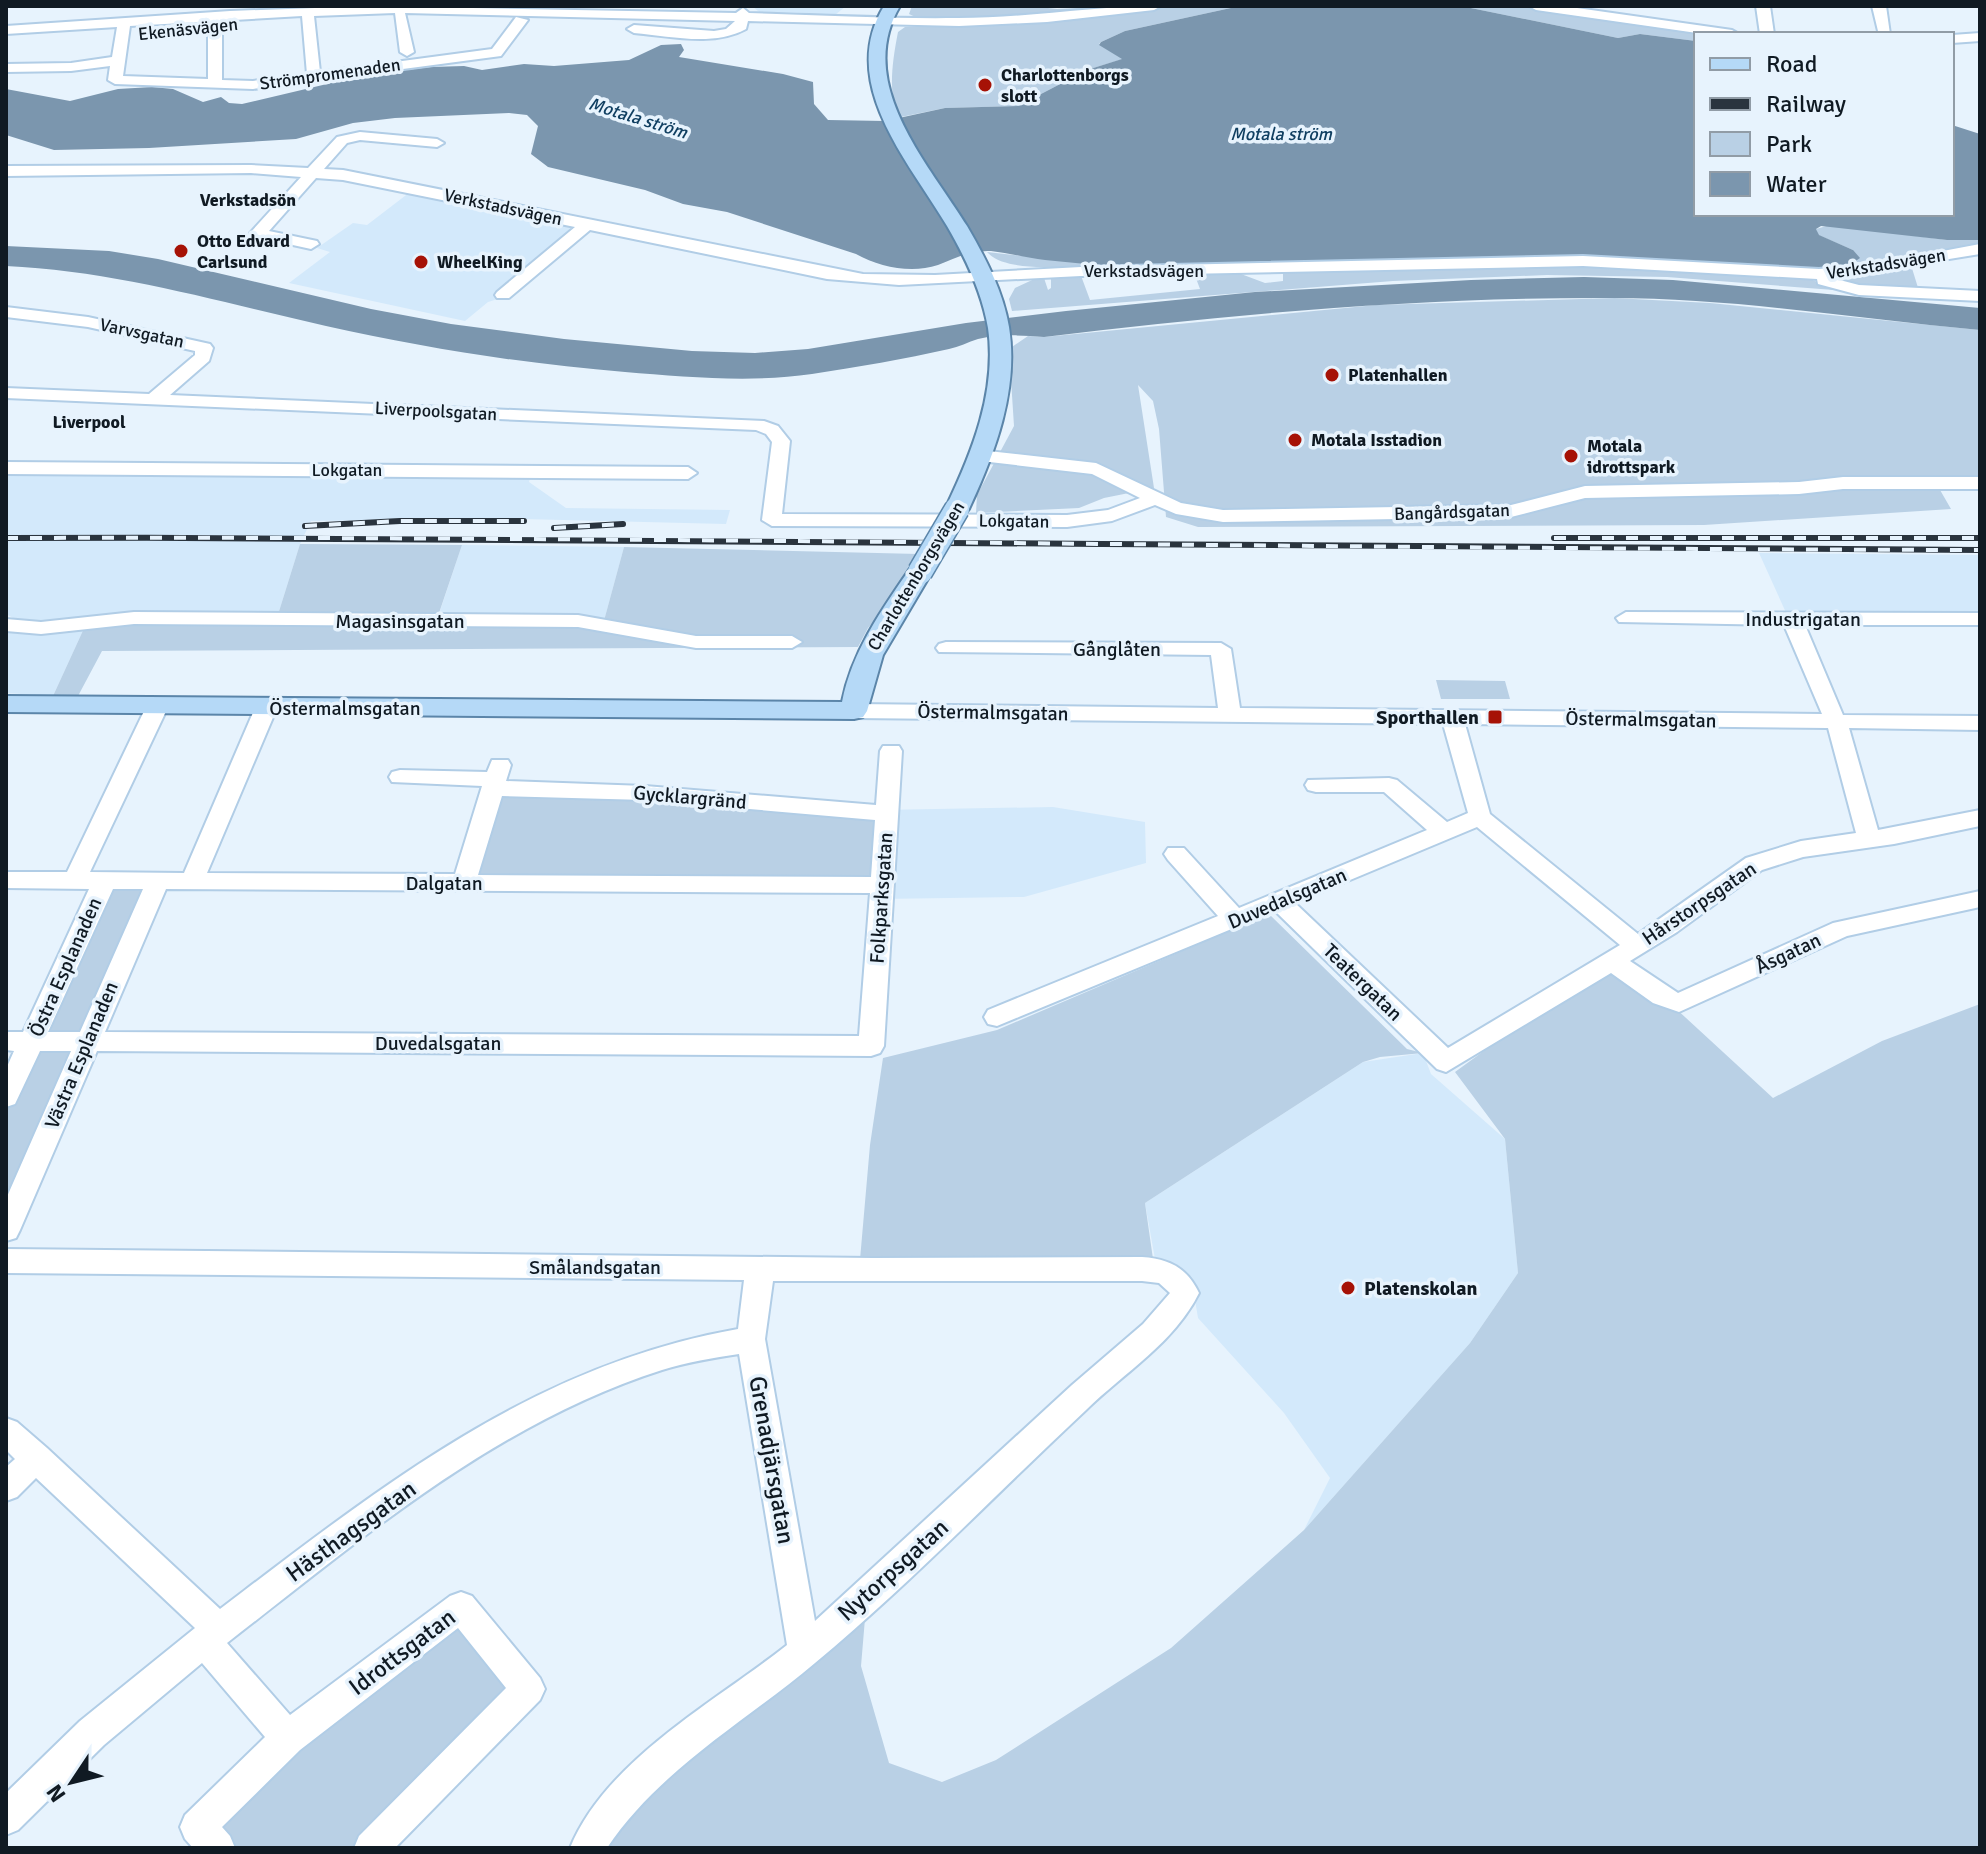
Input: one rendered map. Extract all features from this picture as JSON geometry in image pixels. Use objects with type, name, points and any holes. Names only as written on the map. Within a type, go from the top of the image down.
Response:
[{"type":"main road","name":"Charlottenborgsvägen","points":[[854,711],[869,654],[957,509],[979,456],[994,408],[1000,347],[995,315],[972,255],[949,213],[905,150],[890,120],[874,61],[895,13]]},
{"type":"main road","name":"Östermalmsgatan","points":[[6,704],[854,711]]},
{"type":"street","points":[[1036,6],[1077,6]]},
{"type":"street","points":[[6,30],[122,29],[398,10],[895,13],[1016,20],[1154,6]]},
{"type":"street","points":[[1536,6],[1715,32]]},
{"type":"street","points":[[1641,23],[1642,6]]},
{"type":"street","points":[[1763,6],[1767,32]]},
{"type":"street","points":[[1879,6],[1885,31]]},
{"type":"street","points":[[398,10],[407,52]]},
{"type":"street","name":"Ekenäsvägen","points":[[10,47],[122,29],[215,27],[398,10],[714,35],[737,29],[743,12]]},
{"type":"street","points":[[308,17],[314,77]]},
{"type":"street","name":"Strömpromenaden","points":[[116,61],[115,80],[253,85],[496,53],[521,20]]},
{"type":"street","points":[[215,27],[215,84]]},
{"type":"street","points":[[10,47],[6,67],[116,61],[122,29]]},
{"type":"street","points":[[1954,39],[1980,37]]},
{"type":"street","points":[[66,65],[76,47]]},
{"type":"street","points":[[311,244],[258,233],[339,143],[350,137],[393,137],[437,143]]},
{"type":"street","name":"Verkstadsvägen","points":[[8,173],[251,169],[315,172],[387,182],[842,277],[913,281],[1066,271],[1214,272],[1584,261],[1815,275],[1875,269],[1980,249]]},
{"type":"street","points":[[503,295],[588,224]]},
{"type":"street","points":[[1815,275],[1830,284],[1859,290],[1980,296]]},
{"type":"street","name":"Varvsgatan","points":[[6,312],[88,322],[204,348],[203,357],[154,399]]},
{"type":"street","name":"Liverpoolsgatan","points":[[6,393],[758,425],[772,430],[781,441],[772,520]]},
{"type":"street","name":"Bangårdsgatan","points":[[979,456],[1096,469],[1176,508],[1210,516],[1454,513],[1521,509],[1585,492],[1799,488],[1843,483],[1980,483]]},
{"type":"street","name":"Lokgatan","points":[[6,468],[688,473]]},
{"type":"street","name":"Lokgatan","points":[[772,520],[1067,521],[1112,515],[1156,498]]},
{"type":"street","name":"Magasinsgatan","points":[[6,625],[41,628],[134,618],[578,621],[696,642],[792,642]]},
{"type":"street","name":"Industrigatan","points":[[1626,618],[1980,619]]},
{"type":"street","points":[[1792,619],[1836,722],[1869,838]]},
{"type":"street","name":"Gånglåten","points":[[946,648],[1221,649],[1230,716]]},
{"type":"street","name":"Östra Esplanaden","points":[[75,880],[157,707]]},
{"type":"street","points":[[192,881],[266,708]]},
{"type":"street","name":"Östermalmsgatan","points":[[854,711],[1980,723]]},
{"type":"street","points":[[1452,717],[1480,817],[1636,945]]},
{"type":"street","name":"Folkparksgatan","points":[[871,1046],[891,751]]},
{"type":"street","name":"Gycklargränd","points":[[400,777],[496,777],[887,813]]},
{"type":"street","points":[[464,883],[496,777]]},
{"type":"street","points":[[1316,785],[1389,785],[1444,832]]},
{"type":"street","name":"Duvedalsgatan","points":[[997,1017],[1480,817]]},
{"type":"street","name":"Hårstorpsgatan","points":[[1446,1062],[1688,914],[1754,864],[1801,849],[1980,818]]},
{"type":"street","points":[[1176,854],[1236,920]]},
{"type":"street","name":"Dalgatan","points":[[6,880],[883,885]]},
{"type":"street","name":"Östra Esplanaden","points":[[6,1097],[19,1041],[105,880]]},
{"type":"street","name":"Västra Esplanaden","points":[[6,1230],[158,881]]},
{"type":"street","name":"Åsgatan","points":[[1611,960],[1662,997],[1679,1003],[1841,929],[1980,899]]},
{"type":"street","name":"Teatergatan","points":[[1279,901],[1446,1062]]},
{"type":"street","name":"Duvedalsgatan","points":[[19,1041],[871,1046]]},
{"type":"street","name":"Smålandsgatan","points":[[6,1261],[1142,1269],[1162,1270],[1180,1281]]},
{"type":"street","name":"Grenadjärsgatan","points":[[760,1268],[751,1339],[804,1651]]},
{"type":"street","name":"Nytorpsgatan","points":[[587,1848],[616,1806],[652,1768],[804,1651],[1106,1371],[1169,1318],[1185,1293],[1180,1281]]},
{"type":"street","name":"Hästhagsgatan","points":[[6,1818],[79,1742],[127,1701],[386,1503],[468,1448],[515,1421],[608,1376],[664,1356],[751,1339]]},
{"type":"street","points":[[6,1431],[211,1635],[288,1738]]},
{"type":"street","points":[[6,1487],[36,1458]]},
{"type":"street","name":"Idrottsgatan","points":[[218,1848],[197,1827],[288,1738],[461,1607],[528,1689],[385,1843]]},
{"type":"shaded area","points":[[752,6],[846,6],[835,15],[764,16]]},
{"type":"shaded area","points":[[414,189],[588,225],[504,297],[488,302],[465,321],[289,283],[330,252],[317,248],[353,223],[367,225]]},
{"type":"shaded area","points":[[6,471],[531,474],[529,482],[566,508],[730,510],[726,524],[522,519],[311,521],[300,544],[276,621],[86,624],[53,696],[6,693],[6,630],[38,632],[6,614]]},
{"type":"shaded area","points":[[462,545],[624,547],[602,628],[437,620]]},
{"type":"shaded area","points":[[1759,553],[1980,555],[1980,617],[1788,617]]},
{"type":"shaded area","points":[[1053,807],[1145,822],[1146,863],[1024,897],[880,899],[880,810]]},
{"type":"shaded area","name":"Platenskolan","points":[[1423,1053],[1431,1074],[1505,1139],[1518,1273],[1470,1343],[1304,1530],[1330,1478],[1284,1413],[1198,1318],[1195,1300],[1155,1259],[1145,1203],[1363,1062]]},
{"type":"green space","points":[[912,6],[1029,6],[1057,9],[1121,6],[1012,18],[949,20],[909,14]]},
{"type":"green space","points":[[1153,6],[1240,6],[1125,31],[1099,44],[1123,59],[1087,70],[1018,106],[945,108],[896,118],[893,65],[898,32],[905,27],[1010,24],[1010,21]]},
{"type":"green space","points":[[1461,6],[1530,6],[1707,32],[1694,32],[1694,41],[1640,34],[1618,38]]},
{"type":"green space","points":[[1830,225],[1947,240],[1980,240],[1980,247],[1827,272],[1672,261],[1067,268],[1003,262],[987,252],[1104,265],[1206,266],[1253,262],[1604,256],[1787,267],[1853,250],[1818,235],[1816,229]]},
{"type":"green space","points":[[1573,264],[1806,277],[1834,290],[1667,277],[1547,275],[1393,281],[1012,311],[1009,299],[1015,288],[1043,275],[1048,290],[1051,288],[1051,276],[1080,273],[1090,300],[1200,289],[1194,273],[1241,274],[1265,283],[1283,281],[1283,272]]},
{"type":"green space","points":[[1911,265],[1919,291],[1862,289],[1828,279]]},
{"type":"green space","name":"Motala idrottspark","points":[[1614,298],[1710,303],[1980,330],[1980,483],[1936,483],[1951,509],[1704,525],[1198,527],[1166,517],[1159,429],[1153,401],[1138,385],[1154,488],[1104,498],[1079,508],[976,513],[977,495],[1014,426],[1009,349],[1028,336],[1044,337],[1376,305]]},
{"type":"green space","points":[[300,544],[462,545],[437,619],[602,628],[624,547],[919,554],[899,592],[868,628],[858,647],[102,651],[78,696],[53,696],[86,624],[276,621]]},
{"type":"green space","points":[[1436,680],[1505,681],[1510,699],[1441,699]]},
{"type":"green space","points":[[487,787],[880,810],[881,890],[455,886]]},
{"type":"green space","points":[[97,882],[151,882],[6,1219],[6,1084]]},
{"type":"green space","points":[[1269,914],[1407,1049],[1423,1053],[1380,1057],[1363,1062],[1145,1203],[1154,1266],[859,1271],[870,1145],[883,1058],[997,1030]]},
{"type":"green space","points":[[1607,961],[1673,1006],[1773,1098],[1882,1041],[1980,1004],[1980,1848],[578,1848],[867,1595],[861,1666],[889,1763],[942,1782],[996,1760],[1171,1648],[1304,1530],[1470,1343],[1518,1273],[1505,1139],[1455,1072]]},
{"type":"green space","points":[[460,1608],[511,1694],[371,1848],[216,1848],[200,1828]]},
{"type":"water","name":"Motala ström","points":[[1240,6],[1461,6],[1618,38],[1640,34],[1694,41],[1694,216],[1954,216],[1954,126],[1980,134],[1980,240],[1947,240],[1821,226],[1816,229],[1819,235],[1853,250],[1860,258],[1850,265],[1820,269],[1604,256],[1253,262],[1149,268],[1045,260],[984,251],[928,268],[907,269],[875,262],[727,212],[683,204],[645,190],[548,167],[531,154],[538,126],[527,115],[509,113],[395,118],[353,123],[296,139],[149,148],[54,150],[6,135],[6,89],[70,101],[118,89],[152,87],[173,89],[203,102],[221,97],[229,103],[242,104],[365,75],[431,67],[464,66],[482,70],[524,64],[554,66],[629,60],[661,45],[681,44],[684,50],[679,57],[813,82],[814,104],[828,120],[885,121],[945,108],[1018,106],[1087,70],[1122,59],[1099,45],[1125,31]]},
{"type":"water","points":[[6,246],[109,251],[158,259],[371,309],[451,324],[692,351],[755,353],[808,349],[966,323],[1255,292],[1584,277],[1673,280],[1980,308],[1980,330],[1704,301],[1612,298],[1470,300],[1256,314],[1044,337],[994,336],[932,353],[812,374],[718,378],[550,365],[400,341],[128,281],[6,266]]},
{"type":"railway","points":[[305,526],[400,521],[524,521]]},
{"type":"railway","points":[[554,528],[623,524]]},
{"type":"railway","points":[[6,538],[1980,550]]},
{"type":"railway","points":[[1554,538],[1980,538]]},
{"type":"place","name":"Charlottenborgs slott","points":[[985,85]]},
{"type":"place","name":"Otto Edvard Carlsund","points":[[181,251]]},
{"type":"place","name":"WheelKing","points":[[421,262]]},
{"type":"place","name":"Platenhallen","points":[[1332,375]]},
{"type":"place","name":"Motala Isstadion","points":[[1295,440]]},
{"type":"place","name":"Motala idrottspark","points":[[1571,456]]},
{"type":"place","name":"Sporthallen","points":[[1495,717]]},
{"type":"place","name":"Platenskolan","points":[[1348,1288]]},
{"type":"district","name":"Verkstadsön","points":[[248,200]]},
{"type":"district","name":"Liverpool","points":[[89,422]]}]
